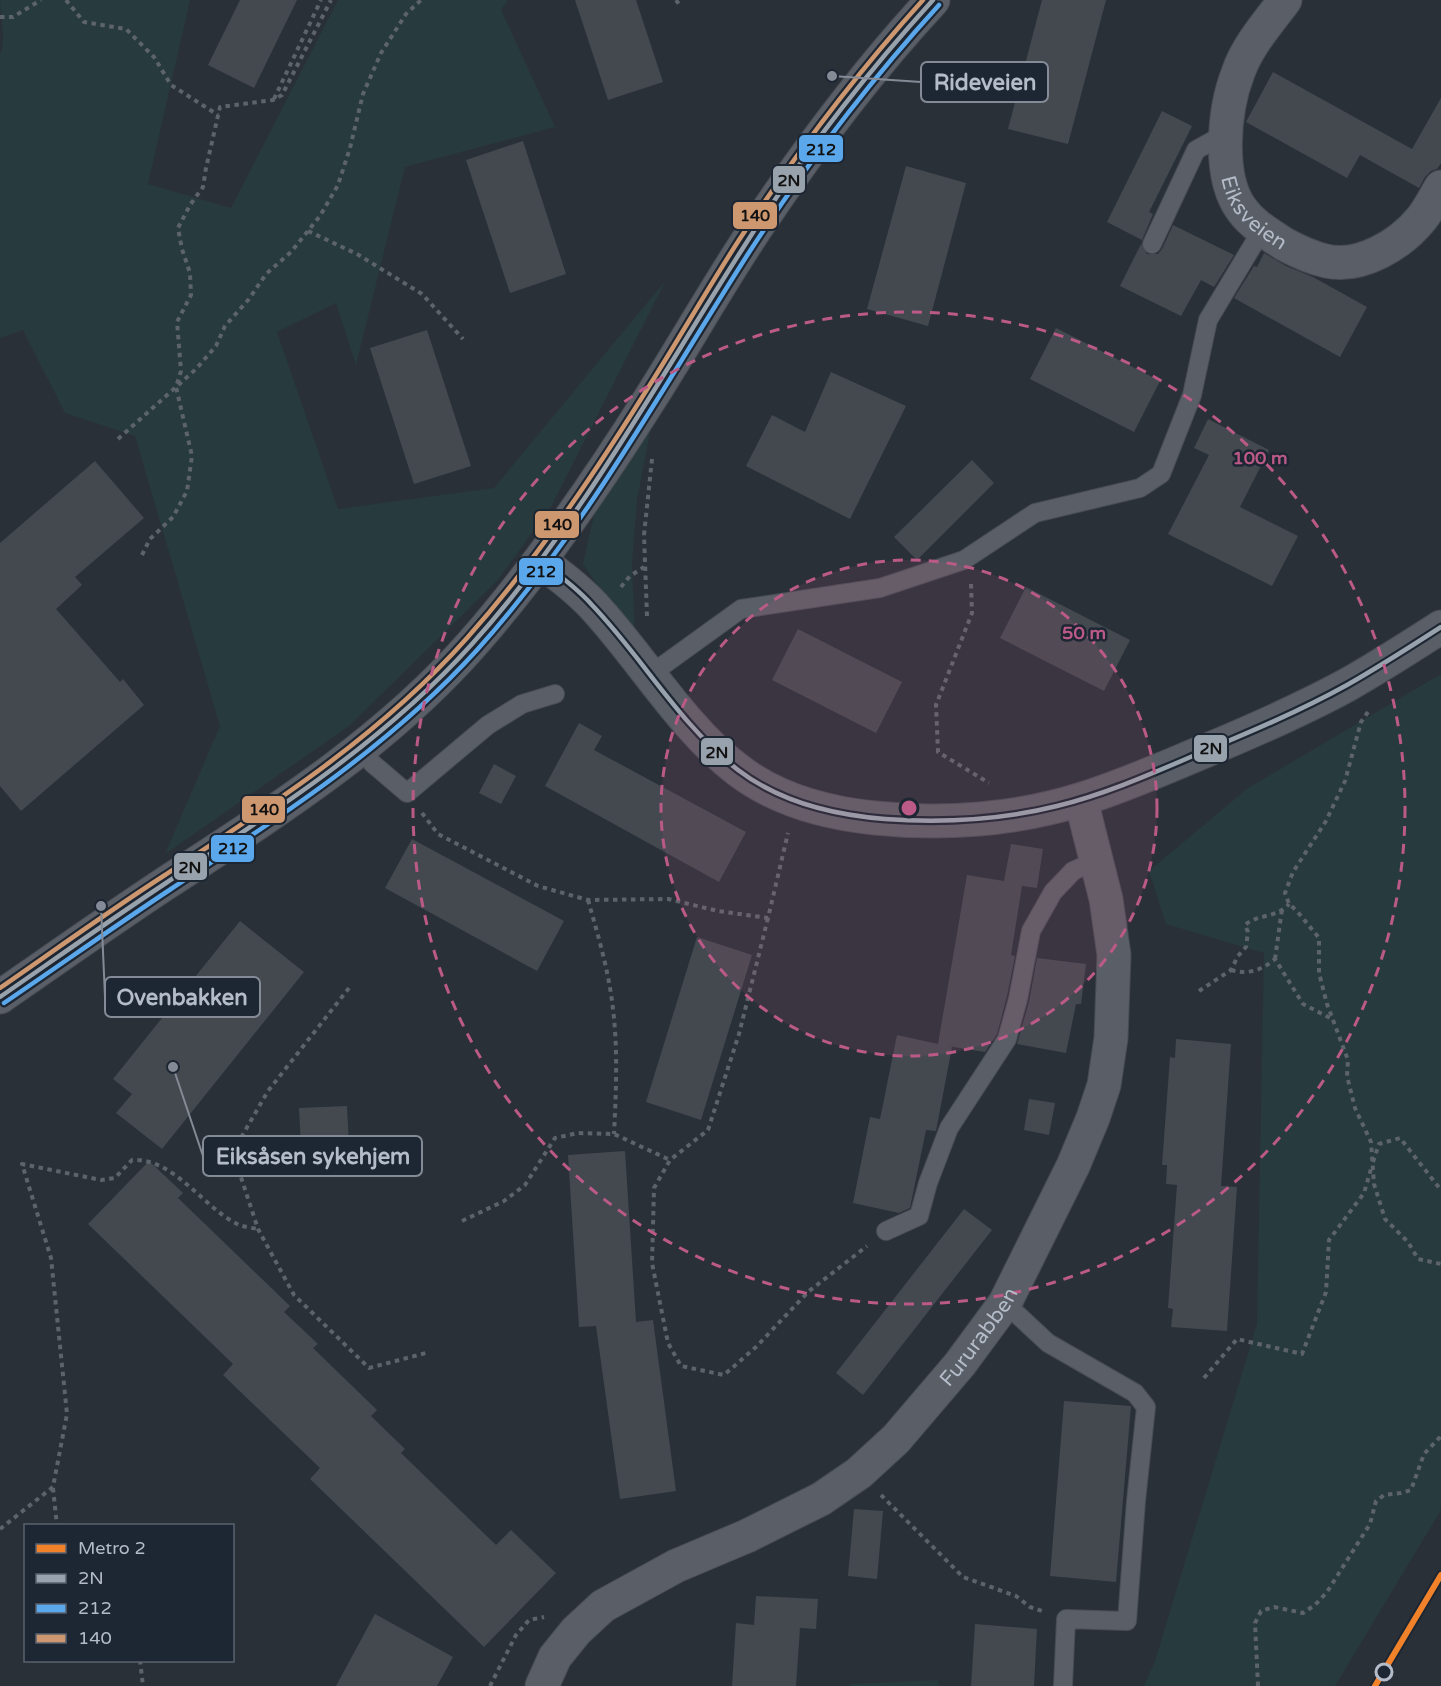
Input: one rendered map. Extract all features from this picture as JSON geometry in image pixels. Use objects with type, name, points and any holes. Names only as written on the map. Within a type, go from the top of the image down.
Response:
[{"type":"street","points":[[0,997],[287,803],[400,716],[470,646],[540,561],[620,444],[757,227],[805,157],[876,64],[933,0]]},
{"type":"street","name":"Eiksveien","points":[[1285,0],[1255,41],[1238,71],[1231,96],[1225,134],[1226,160],[1232,189],[1241,209],[1262,230],[1298,251],[1328,262],[1350,262],[1371,256],[1399,241],[1422,218],[1441,187]]},
{"type":"street","points":[[540,561],[573,587],[598,611],[717,752],[739,771],[765,787],[797,802],[858,816],[892,820],[937,821],[995,818],[1082,800],[1147,776],[1304,708],[1441,627]]},
{"type":"street","name":"Fururabben","points":[[542,1686],[555,1657],[576,1631],[603,1606],[676,1566],[747,1536],[821,1498],[859,1473],[896,1439],[960,1364],[1005,1303],[1073,1166],[1104,1085],[1111,1038],[1114,955],[1106,899],[1082,800]]},
{"type":"lane","points":[[1152,244],[1196,150],[1225,134]]},
{"type":"lane","points":[[651,675],[741,609],[880,588],[964,560],[1035,513],[1140,488],[1161,474],[1192,395],[1208,320],[1262,230]]},
{"type":"lane","points":[[360,748],[373,764],[408,793],[488,725],[522,704],[555,693]]},
{"type":"lane","points":[[885,1231],[919,1216],[928,1183],[949,1128],[1007,1039],[1018,999],[1031,931],[1053,892],[1073,871],[1095,861]]},
{"type":"lane","points":[[1005,1303],[1048,1343],[1135,1393],[1146,1407],[1127,1621],[1066,1619],[1063,1686]]},
{"type":"path","points":[[0,17],[13,17],[40,0]]},
{"type":"path","points":[[66,0],[84,22],[126,29],[154,57],[171,85],[218,115]]},
{"type":"path","points":[[273,100],[321,0]]},
{"type":"path","points":[[142,555],[150,539],[173,517],[187,491],[192,456],[176,387],[181,371],[177,322],[190,295],[190,273],[178,228],[203,188],[220,107],[273,100],[282,95],[331,0]]},
{"type":"path","points":[[118,439],[196,369],[216,346],[225,326],[249,299],[266,273],[291,252],[320,216],[338,185],[363,94],[381,53],[406,14],[421,0]]},
{"type":"path","points":[[676,0],[681,7]]},
{"type":"path","points":[[308,231],[357,255],[422,294],[463,339]]},
{"type":"path","points":[[648,618],[644,535],[654,451]]},
{"type":"path","points":[[970,556],[972,613],[936,705],[938,752],[994,786]]},
{"type":"path","points":[[618,590],[630,576],[644,567]]},
{"type":"path","points":[[1371,708],[1361,722],[1345,781],[1331,811],[1293,872],[1285,893],[1288,904],[1298,911],[1319,938],[1319,973],[1348,1060],[1347,1076],[1354,1108],[1371,1142],[1374,1184],[1385,1219],[1408,1242],[1418,1259],[1441,1264]]},
{"type":"path","points":[[408,793],[438,834],[538,886],[588,900],[668,899],[718,911],[768,918]]},
{"type":"path","points":[[797,802],[739,1034],[708,1130],[670,1160],[654,1188],[652,1263],[668,1343],[681,1365],[724,1375],[756,1347],[808,1292],[885,1231]]},
{"type":"path","points":[[588,900],[604,958],[613,1009],[616,1098],[614,1134]]},
{"type":"path","points":[[1199,991],[1231,970],[1246,947],[1248,932],[1245,925],[1251,921],[1268,917],[1288,904]]},
{"type":"path","points":[[1231,970],[1242,973],[1264,969],[1275,959],[1282,909]]},
{"type":"path","points":[[1275,959],[1303,1004],[1333,1019]]},
{"type":"path","points":[[349,988],[268,1091],[242,1136],[238,1168],[258,1229],[294,1295],[369,1368],[426,1353]]},
{"type":"path","points":[[462,1221],[504,1201],[525,1185],[555,1138],[578,1132],[614,1134],[670,1160]]},
{"type":"path","points":[[1204,1378],[1237,1339],[1302,1354],[1326,1292],[1329,1240],[1364,1193],[1379,1144],[1400,1138],[1441,1190]]},
{"type":"path","points":[[57,1524],[53,1487],[67,1414],[51,1258],[22,1164],[101,1180],[115,1178],[132,1160],[144,1159],[154,1162],[194,1190],[220,1213],[241,1226],[258,1229]]},
{"type":"path","points":[[1258,1686],[1255,1623],[1261,1611],[1274,1607],[1303,1613],[1315,1605],[1327,1592],[1370,1524],[1376,1501],[1384,1495],[1411,1490],[1424,1454],[1441,1436]]},
{"type":"path","points":[[859,1473],[963,1577],[1016,1596],[1030,1607],[1066,1619]]},
{"type":"path","points":[[0,1529],[53,1487]]},
{"type":"path","points":[[140,1662],[143,1686]]},
{"type":"green space","points":[[0,0],[190,0],[148,184],[231,208],[338,0],[508,0],[501,10],[555,127],[405,167],[356,365],[336,303],[277,332],[338,509],[494,488],[666,280],[551,507],[497,581],[349,726],[165,854],[220,726],[135,436],[65,413],[23,330],[0,338],[0,54],[3,36]]},
{"type":"green space","points":[[651,427],[637,500],[632,563],[635,640],[583,564],[594,515]]},
{"type":"green space","points":[[1441,674],[1441,1510],[1335,1686],[1144,1686],[1155,1661],[1257,1324],[1264,953],[1166,924],[1149,871],[1248,788]]},
{"type":"green space","points":[[938,1680],[939,1686],[849,1686],[850,1684]]},
{"type":"building","points":[[240,0],[297,0],[254,88],[208,65]]},
{"type":"building","points":[[575,0],[636,0],[663,82],[608,100]]},
{"type":"building","points":[[1042,0],[1106,0],[1068,144],[1008,129]]},
{"type":"building","points":[[1273,72],[1412,149],[1441,98],[1441,163],[1437,169],[1425,177],[1419,188],[1360,155],[1347,178],[1246,122]]},
{"type":"building","points":[[1162,111],[1192,126],[1149,212],[1153,214],[1142,240],[1107,222]]},
{"type":"building","points":[[523,141],[566,274],[510,293],[466,160]]},
{"type":"building","points":[[906,166],[966,183],[928,326],[867,309]]},
{"type":"building","points":[[1173,225],[1234,255],[1214,287],[1201,280],[1181,316],[1120,286],[1141,244],[1147,254],[1158,254]]},
{"type":"building","points":[[1264,253],[1367,307],[1340,357],[1234,298],[1254,266],[1257,267]]},
{"type":"building","points":[[1056,328],[1160,381],[1134,432],[1030,379]]},
{"type":"building","points":[[427,330],[471,466],[414,484],[370,348]]},
{"type":"building","points":[[831,372],[906,406],[850,519],[746,466],[772,415],[805,432]]},
{"type":"building","points":[[1208,419],[1269,450],[1240,507],[1298,536],[1272,586],[1168,534],[1209,455],[1194,448]]},
{"type":"building","points":[[972,460],[994,483],[917,560],[894,537]]},
{"type":"building","points":[[95,461],[144,518],[75,577],[82,585],[56,609],[120,682],[123,679],[144,705],[21,811],[0,786],[0,543]]},
{"type":"building","points":[[1026,587],[1130,640],[1104,691],[1000,638]]},
{"type":"building","points":[[798,629],[902,682],[876,733],[772,680]]},
{"type":"building","points":[[579,723],[602,736],[594,750],[746,832],[719,882],[545,786]]},
{"type":"building","points":[[494,764],[516,776],[501,804],[479,793]]},
{"type":"building","points":[[412,839],[564,921],[537,971],[385,888]]},
{"type":"building","points":[[1011,844],[1043,849],[1037,888],[1022,886],[1011,955],[1015,956],[997,1034],[985,1052],[947,1046],[952,1047],[936,1131],[926,1130],[910,1208],[899,1213],[853,1203],[870,1117],[880,1119],[897,1035],[938,1044],[967,875],[1004,881]]},
{"type":"building","points":[[240,921],[304,972],[162,1149],[116,1113],[132,1094],[113,1079]]},
{"type":"building","points":[[697,937],[752,955],[701,1120],[646,1102]]},
{"type":"building","points":[[1037,958],[1086,964],[1081,1004],[1076,1004],[1066,1053],[1017,1044],[1029,1002]]},
{"type":"building","points":[[1176,1039],[1231,1044],[1221,1186],[1237,1187],[1227,1331],[1171,1327],[1173,1309],[1168,1308],[1177,1185],[1166,1184],[1167,1165],[1162,1165],[1170,1057],[1175,1058]]},
{"type":"building","points":[[1029,1099],[1055,1103],[1049,1135],[1024,1130]]},
{"type":"building","points":[[347,1106],[349,1146],[301,1148],[299,1108]]},
{"type":"building","points":[[625,1151],[636,1322],[653,1320],[676,1491],[620,1499],[596,1326],[579,1327],[568,1155]]},
{"type":"building","points":[[149,1161],[183,1193],[178,1198],[290,1306],[284,1312],[318,1344],[313,1348],[377,1410],[371,1416],[405,1449],[401,1453],[496,1545],[511,1530],[556,1573],[484,1647],[310,1479],[320,1468],[223,1375],[233,1364],[88,1224]]},
{"type":"building","points":[[964,1209],[992,1230],[863,1395],[836,1373]]},
{"type":"building","points":[[1064,1401],[1131,1406],[1116,1582],[1050,1576]]},
{"type":"building","points":[[854,1509],[883,1511],[877,1579],[848,1576]]},
{"type":"building","points":[[756,1596],[818,1599],[816,1629],[800,1628],[796,1686],[732,1686],[736,1623],[754,1625]]},
{"type":"building","points":[[375,1614],[453,1657],[437,1686],[336,1686]]},
{"type":"building","points":[[975,1624],[1037,1629],[1034,1686],[971,1686]]},
{"type":"metro line","name":"2","points":[[1375,1686],[1441,1575]]},
{"type":"transit line","name":"140","points":[[0,988],[324,767],[399,706],[467,638],[519,576],[590,477],[739,240],[781,178],[849,87],[923,0]]},
{"type":"transit line","name":"2N","points":[[0,997],[327,773],[403,712],[472,644],[511,598],[582,502],[786,183],[857,89],[933,0]]},
{"type":"transit line","name":"212","points":[[4,1003],[332,779],[407,718],[477,650],[516,604],[588,507],[748,254],[792,189],[862,95],[939,5]]},
{"type":"transit line","name":"2N","points":[[540,561],[586,599],[610,625],[679,712],[717,752],[738,770],[771,791],[789,799],[846,814],[885,819],[950,820],[1036,811],[1129,783],[1311,704],[1371,671],[1441,627]]},
{"type":"place","name":"Rideveien","points":[[832,76]]},
{"type":"place","name":"Ovenbakken","points":[[101,906]]},
{"type":"place","name":"Eiksåsen sykehjem","points":[[173,1067]]}]
